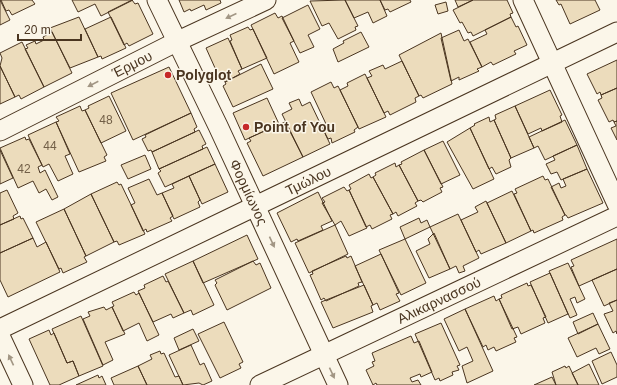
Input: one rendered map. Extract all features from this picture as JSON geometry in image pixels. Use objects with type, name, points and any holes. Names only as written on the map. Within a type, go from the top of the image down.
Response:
[{"type":"street","name":"Φορμίωνος","points":[[156,0],[178,41],[338,385]]},
{"type":"street","name":"Έρμου","points":[[0,131],[178,41],[266,0]]},
{"type":"street","points":[[523,0],[617,204]]},
{"type":"street","name":"Τμώλου","points":[[0,329],[617,32]]},
{"type":"street","name":"Αλικαρνασσού","points":[[260,385],[617,216]]},
{"type":"street","points":[[0,336],[23,385]]},
{"type":"building","points":[[0,0],[10,20],[0,25]]},
{"type":"building","points":[[1,0],[32,0],[35,4],[12,15],[9,10],[6,11]]},
{"type":"building","points":[[72,0],[133,0],[101,16],[95,4],[78,12]]},
{"type":"building","points":[[132,0],[135,4],[138,3],[153,34],[129,46],[127,43],[124,45],[108,12]]},
{"type":"building","points":[[179,0],[220,0],[221,3],[206,10],[204,5],[191,11],[190,9],[184,12]]},
{"type":"building","points":[[345,0],[380,0],[387,16],[373,23],[368,12],[354,18]]},
{"type":"building","points":[[345,0],[358,26],[355,27],[356,30],[338,39],[329,23],[322,26],[310,1]]},
{"type":"building","points":[[380,0],[410,0],[411,2],[390,12],[388,9],[385,10]]},
{"type":"building","points":[[455,0],[473,0],[458,7]]},
{"type":"building","points":[[473,0],[507,0],[513,13],[510,14],[511,17],[473,36],[471,32],[468,33],[462,22],[460,23],[453,10]]},
{"type":"building","points":[[556,0],[595,0],[600,10],[570,24],[561,4],[559,5]]},
{"type":"building","points":[[446,2],[448,11],[438,14],[435,5]]},
{"type":"building","points":[[308,5],[320,29],[308,35],[314,47],[300,53],[282,18]]},
{"type":"building","points":[[275,13],[278,18],[282,16],[294,41],[290,43],[299,62],[274,74],[251,25]]},
{"type":"building","points":[[79,17],[98,57],[70,68],[50,28]]},
{"type":"building","points":[[111,17],[126,48],[102,59],[101,56],[98,57],[85,29]]},
{"type":"building","points":[[511,17],[516,27],[518,26],[527,45],[514,51],[516,54],[493,65],[491,62],[482,67],[470,42],[487,34],[485,30]]},
{"type":"building","points":[[248,27],[250,30],[253,29],[267,58],[242,69],[230,41],[232,40],[230,35]]},
{"type":"building","points":[[459,30],[464,41],[468,39],[482,67],[477,69],[479,71],[459,80],[459,77],[451,81],[441,38]]},
{"type":"building","points":[[52,32],[72,73],[44,87],[25,49],[28,48],[26,45],[35,41],[36,44],[44,40],[43,37]]},
{"type":"building","points":[[361,32],[369,47],[338,62],[333,49],[344,43],[343,41]]},
{"type":"building","points":[[441,33],[452,84],[423,98],[421,95],[419,96],[399,55]]},
{"type":"building","points":[[228,38],[242,69],[238,71],[240,74],[225,82],[223,78],[220,79],[206,48]]},
{"type":"building","points":[[22,42],[44,87],[21,99],[19,95],[15,97],[0,66],[2,58],[0,53]]},
{"type":"building","points":[[617,60],[617,88],[601,95],[600,92],[597,94],[587,74]]},
{"type":"building","points":[[402,61],[419,96],[415,98],[416,102],[390,115],[388,111],[384,113],[367,78],[372,76],[369,71],[383,65],[385,69]]},
{"type":"building","points":[[261,64],[273,89],[233,107],[223,86],[226,84],[225,82]]},
{"type":"building","points":[[0,66],[15,97],[0,104]]},
{"type":"building","points":[[169,67],[191,113],[133,140],[111,93]]},
{"type":"building","points":[[365,74],[386,117],[359,129],[340,90],[348,86],[347,83]]},
{"type":"building","points":[[331,82],[334,88],[338,86],[358,127],[354,130],[355,132],[332,143],[331,138],[328,139],[322,127],[326,124],[311,92]]},
{"type":"building","points":[[617,88],[617,121],[614,122],[613,120],[609,122],[598,100],[602,98],[601,95]]},
{"type":"building","points":[[550,90],[562,115],[560,116],[562,122],[542,131],[541,128],[528,134],[515,106]]},
{"type":"building","points":[[109,96],[126,131],[101,143],[85,110],[89,108],[88,106]]},
{"type":"building","points":[[267,98],[279,124],[245,140],[233,113]]},
{"type":"building","points":[[299,99],[302,106],[310,102],[330,144],[303,157],[282,114],[292,109],[289,103]]},
{"type":"building","points":[[80,106],[82,111],[85,110],[107,155],[104,157],[106,161],[79,172],[56,122],[59,121],[56,117]]},
{"type":"building","points":[[515,106],[534,148],[511,158],[494,120],[496,119],[495,115]]},
{"type":"building","points":[[191,113],[197,127],[194,129],[195,132],[152,152],[151,150],[148,151],[142,139],[146,137],[145,135]]},
{"type":"building","points":[[489,117],[490,122],[494,120],[511,158],[509,160],[511,167],[496,174],[492,167],[489,169],[470,128],[475,125],[474,124]]},
{"type":"building","points":[[565,120],[577,145],[545,160],[538,146],[534,148],[529,137]]},
{"type":"building","points":[[617,121],[617,140],[611,128],[616,126],[614,122]]},
{"type":"building","points":[[56,122],[70,154],[65,156],[73,174],[58,181],[49,164],[43,167],[28,135]]},
{"type":"building","points":[[285,122],[303,157],[263,176],[247,143],[251,141],[249,138]]},
{"type":"building","points":[[470,128],[494,179],[473,189],[447,142]]},
{"type":"building","points":[[199,130],[206,144],[202,146],[203,149],[159,169],[152,152]]},
{"type":"building","points":[[25,137],[26,140],[29,139],[42,165],[38,167],[40,173],[45,170],[58,197],[52,200],[46,189],[39,193],[33,181],[18,188],[0,148]]},
{"type":"building","points":[[443,141],[460,175],[441,184],[424,150]]},
{"type":"building","points":[[577,145],[587,169],[561,180],[557,172],[551,174],[546,164],[555,160],[553,156]]},
{"type":"building","points":[[207,147],[215,164],[165,187],[158,173],[161,171],[159,169]]},
{"type":"building","points":[[0,150],[13,178],[0,184]]},
{"type":"building","points":[[424,150],[443,187],[440,188],[442,192],[423,202],[421,200],[418,201],[399,165],[402,164],[401,162]]},
{"type":"building","points":[[145,155],[151,169],[128,179],[121,165]]},
{"type":"building","points":[[395,163],[396,167],[399,165],[418,201],[415,203],[417,206],[398,216],[396,212],[393,214],[373,177],[376,175],[375,173]]},
{"type":"building","points":[[215,164],[228,192],[202,204],[189,176]]},
{"type":"building","points":[[587,169],[603,203],[568,218],[551,187],[559,183],[561,188],[566,186],[563,179]]},
{"type":"building","points":[[369,174],[371,178],[373,177],[393,214],[390,215],[392,219],[372,229],[370,225],[366,227],[349,190],[351,189],[349,185]]},
{"type":"building","points":[[189,176],[200,200],[198,202],[200,207],[174,219],[162,193],[174,188],[172,184]]},
{"type":"building","points":[[543,176],[545,180],[548,179],[565,215],[562,217],[563,220],[534,233],[533,230],[531,231],[514,194],[517,193],[515,189]]},
{"type":"building","points":[[149,179],[157,195],[162,193],[173,216],[170,218],[172,221],[147,232],[146,229],[143,231],[131,205],[135,203],[128,188]]},
{"type":"building","points":[[117,182],[119,185],[121,184],[145,234],[119,245],[117,241],[114,242],[91,194]]},
{"type":"building","points":[[344,187],[347,191],[349,190],[367,228],[349,236],[341,221],[335,225],[322,203],[325,202],[322,198]]},
{"type":"building","points":[[7,190],[18,213],[13,216],[14,219],[0,225],[0,193]]},
{"type":"building","points":[[512,191],[531,231],[506,243],[487,203]]},
{"type":"building","points":[[318,192],[332,221],[321,226],[323,230],[298,241],[297,239],[291,242],[277,213]]},
{"type":"building","points":[[91,194],[114,242],[86,256],[64,209]]},
{"type":"building","points":[[486,201],[506,243],[481,254],[479,250],[476,252],[461,220],[478,212],[475,207]]},
{"type":"building","points":[[64,209],[86,256],[84,257],[87,262],[63,273],[61,268],[59,269],[36,222]]},
{"type":"building","points":[[458,214],[479,258],[463,266],[465,271],[459,273],[456,266],[450,269],[430,227]]},
{"type":"building","points":[[20,216],[21,219],[23,218],[33,238],[0,253],[0,225]]},
{"type":"building","points":[[419,218],[421,223],[427,220],[430,227],[405,239],[400,227]]},
{"type":"building","points":[[335,225],[348,254],[309,273],[295,243]]},
{"type":"building","points":[[434,233],[450,269],[429,278],[416,251],[430,244],[428,239]]},
{"type":"building","points":[[247,235],[258,259],[203,283],[193,261]]},
{"type":"building","points":[[33,238],[37,247],[46,242],[60,272],[8,297],[0,280],[0,253]]},
{"type":"building","points":[[405,239],[426,283],[401,295],[379,250]]},
{"type":"building","points":[[617,239],[617,269],[579,286],[571,267],[574,266],[571,260]]},
{"type":"building","points":[[381,254],[399,293],[396,294],[400,301],[380,310],[377,303],[373,305],[355,266]]},
{"type":"building","points":[[346,256],[347,258],[351,256],[362,282],[358,283],[359,286],[326,301],[324,298],[321,300],[310,275],[313,274],[312,271]]},
{"type":"building","points":[[193,261],[214,305],[193,315],[191,310],[184,313],[165,274]]},
{"type":"building","points":[[253,261],[256,265],[260,263],[271,288],[227,310],[215,285],[217,283],[215,280]]},
{"type":"building","points":[[568,263],[585,299],[577,303],[575,297],[570,299],[577,315],[570,318],[549,271]]},
{"type":"building","points":[[617,269],[617,300],[604,306],[592,280]]},
{"type":"building","points":[[550,273],[568,314],[548,323],[530,282]]},
{"type":"building","points":[[163,276],[166,282],[168,281],[184,313],[173,318],[171,314],[153,322],[138,291],[145,288],[144,285]]},
{"type":"building","points":[[527,283],[528,286],[531,285],[546,317],[543,318],[545,323],[521,334],[518,327],[512,329],[499,299],[502,298],[501,295]]},
{"type":"building","points":[[364,285],[373,305],[371,306],[373,312],[333,328],[321,302]]},
{"type":"building","points":[[134,292],[136,295],[139,293],[159,335],[147,341],[139,323],[123,331],[112,307],[114,306],[112,302]]},
{"type":"building","points":[[494,296],[496,301],[499,299],[517,337],[514,338],[516,342],[496,351],[494,347],[488,350],[486,345],[483,347],[465,309]]},
{"type":"building","points":[[617,300],[617,334],[616,331],[613,333],[604,314],[613,311],[609,303]]},
{"type":"building","points":[[104,307],[106,310],[112,307],[125,334],[105,342],[113,360],[103,365],[83,319],[90,316],[88,312]]},
{"type":"building","points":[[465,309],[493,371],[467,383],[462,366],[473,361],[467,347],[459,351],[444,319]]},
{"type":"building","points":[[593,313],[598,324],[578,334],[573,322]]},
{"type":"building","points":[[81,316],[103,366],[79,376],[73,361],[67,363],[52,329]]},
{"type":"building","points":[[224,322],[243,362],[239,364],[241,368],[220,378],[198,334]]},
{"type":"building","points":[[441,323],[460,365],[457,366],[459,370],[452,372],[453,375],[440,381],[439,378],[435,380],[415,334]]},
{"type":"building","points":[[598,324],[610,349],[599,354],[596,348],[577,357],[568,338]]},
{"type":"building","points":[[193,329],[199,341],[179,350],[174,338]]},
{"type":"building","points":[[49,330],[51,335],[54,333],[67,363],[73,361],[79,376],[59,385],[50,385],[29,339]]},
{"type":"building","points":[[411,336],[414,343],[419,341],[432,372],[421,377],[420,374],[410,378],[412,382],[418,380],[421,385],[377,385],[376,383],[373,385],[366,370],[374,366],[372,362],[375,361],[372,353]]},
{"type":"building","points":[[191,345],[200,365],[204,363],[212,381],[203,385],[199,383],[183,385],[169,355]]},
{"type":"building","points":[[160,351],[161,354],[164,353],[175,377],[179,376],[183,385],[147,385],[138,366],[152,359],[150,355]]},
{"type":"building","points":[[611,352],[617,365],[617,377],[602,384],[592,361]]},
{"type":"building","points":[[589,364],[599,385],[578,385],[572,373]]},
{"type":"building","points":[[138,366],[147,385],[114,385],[111,378]]},
{"type":"building","points":[[565,366],[566,368],[569,366],[578,385],[556,385],[552,372]]},
{"type":"building","points":[[98,375],[99,378],[102,376],[106,385],[76,385]]},
{"type":"building","points":[[552,377],[556,385],[534,385]]},
{"type":"place","name":"Polyglot","points":[[168,75]]},
{"type":"place","name":"Point of You","points":[[246,127]]}]
